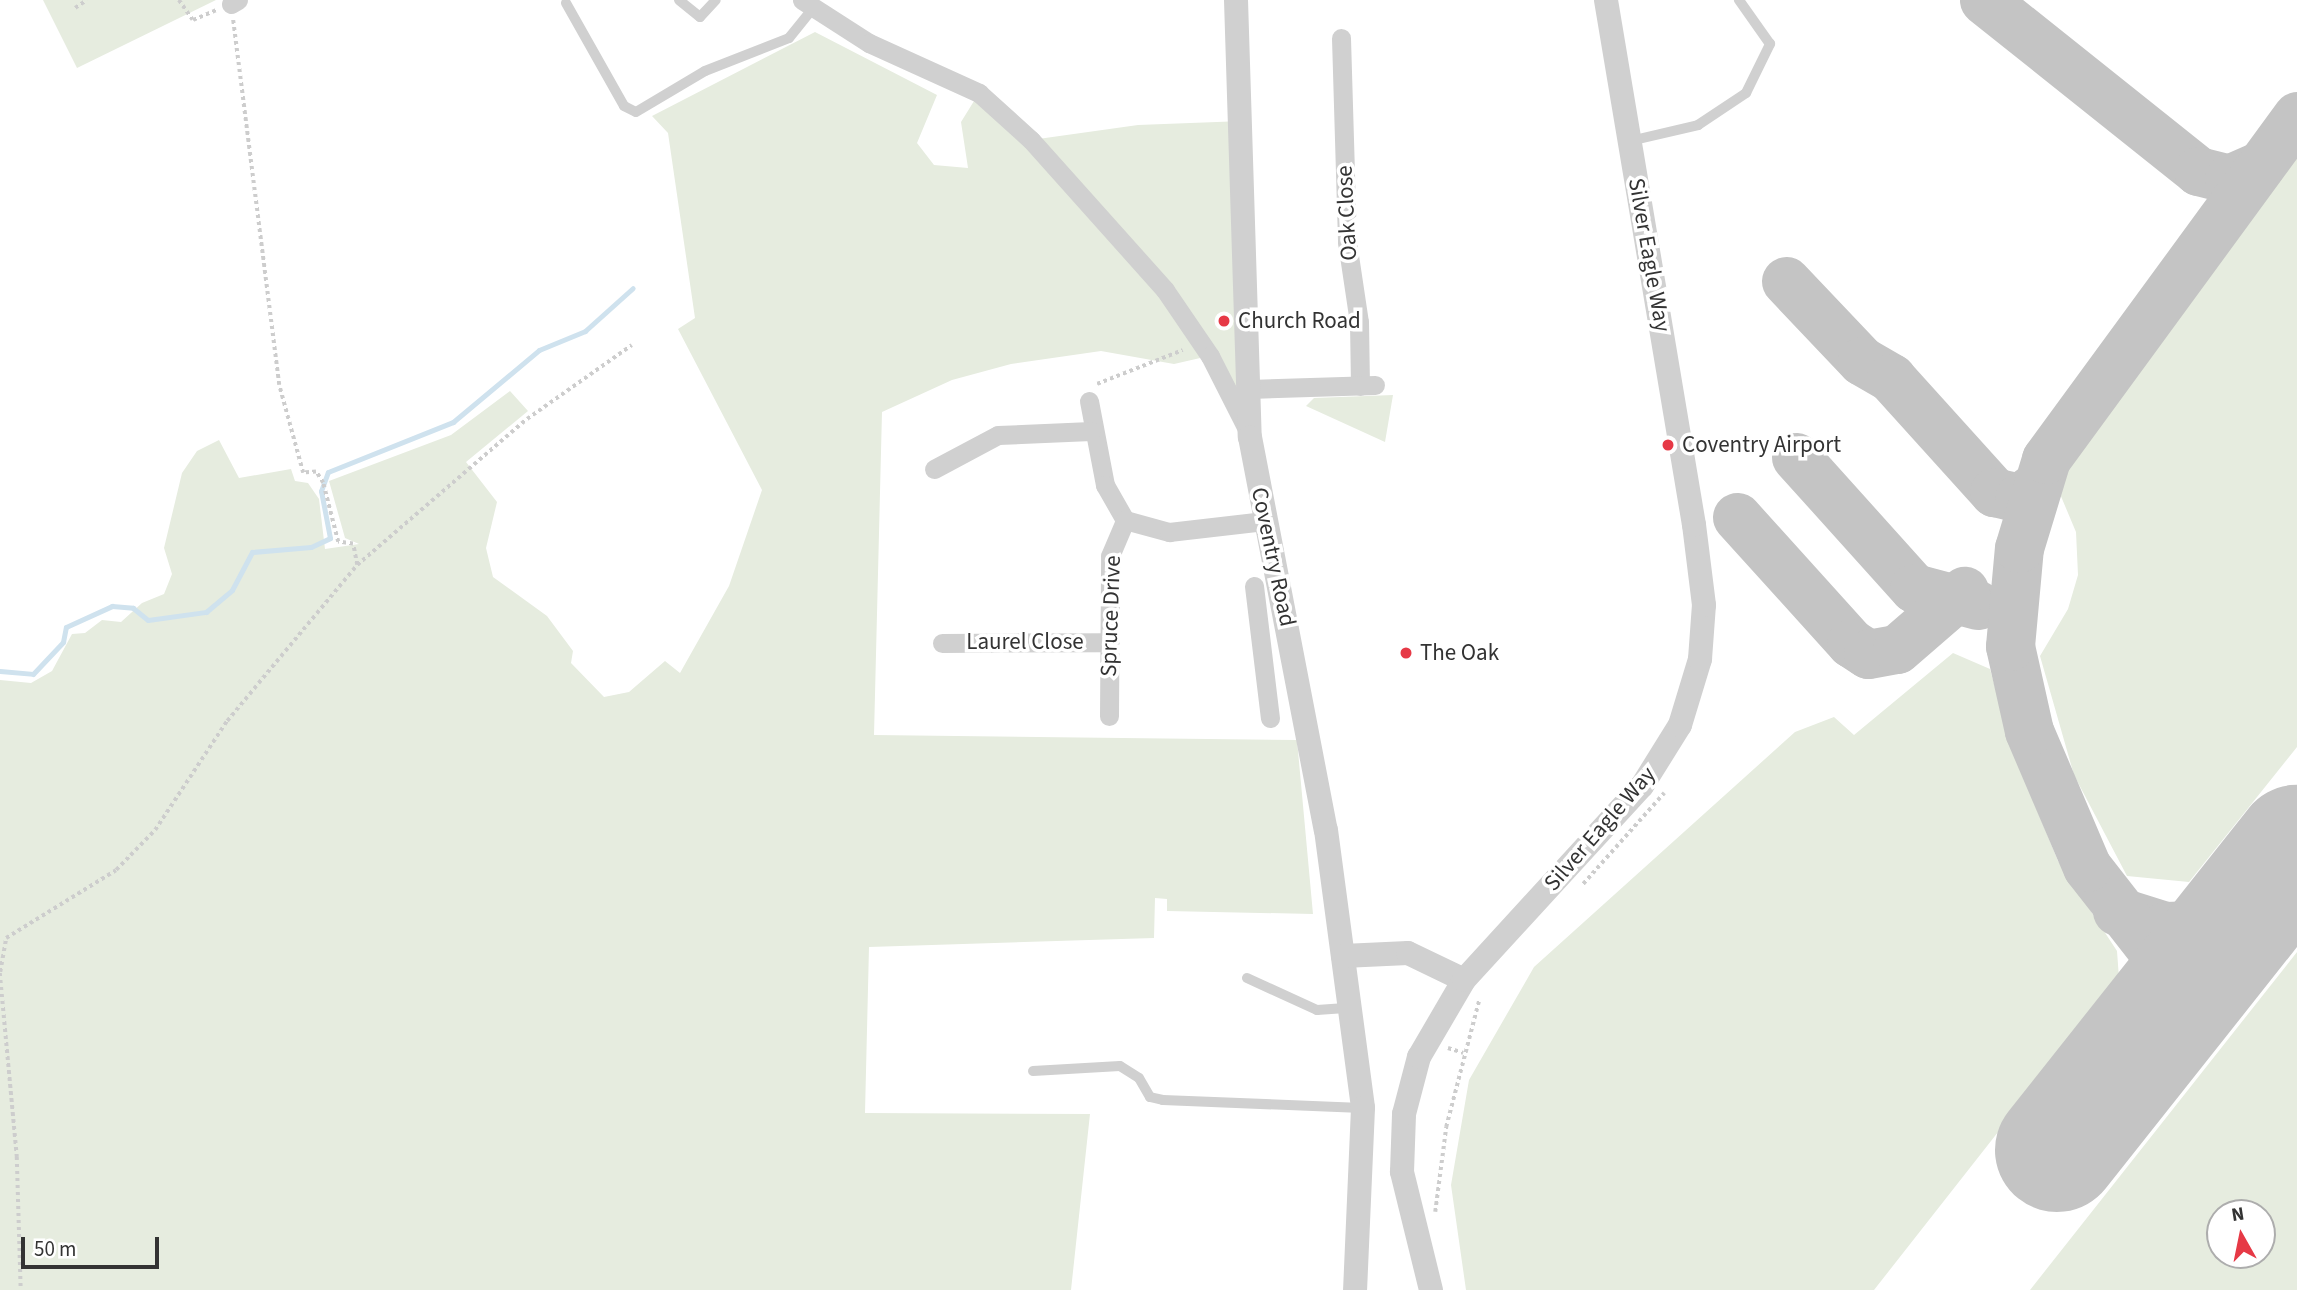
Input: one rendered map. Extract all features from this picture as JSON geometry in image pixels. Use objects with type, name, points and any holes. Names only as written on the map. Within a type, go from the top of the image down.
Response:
[{"type":"street","name":"Coventry Road","points":[[1236,0],[1250,437],[1264,521],[1296,667],[1343,956],[1363,1108],[1355,1290]]},
{"type":"street","name":"Silver Eagle Way","points":[[1431,1290],[1406,1203],[1404,1114],[1419,1057],[1473,984],[1642,786],[1680,726],[1700,659],[1701,569],[1606,0]]},
{"type":"street","points":[[807,4],[869,43],[979,93],[1108,222],[1200,341],[1250,437]]},
{"type":"street","name":"Oak Close","points":[[1249,389],[1368,386],[1347,242],[1341,38]]},
{"type":"street","points":[[1089,401],[1091,431],[1108,494],[1125,520],[1169,532],[1264,521]]},
{"type":"street","points":[[934,469],[998,435],[1091,431]]},
{"type":"street","name":"Spruce Drive","points":[[1110,716],[1110,556],[1125,520]]},
{"type":"street","points":[[1254,586],[1270,718]]},
{"type":"street","name":"Laurel Close","points":[[942,643],[1108,642]]},
{"type":"street","points":[[1263,670],[1296,667]]},
{"type":"street","points":[[1343,956],[1408,954],[1473,984]]},
{"type":"lane","points":[[679,0],[700,17],[716,0]]},
{"type":"lane","points":[[1629,141],[1698,125],[1746,93],[1770,44],[1740,0]]},
{"type":"lane","points":[[566,3],[624,106],[636,112],[705,71],[789,38],[807,4]]},
{"type":"lane","points":[[1247,978],[1317,1010],[1349,1007]]},
{"type":"lane","points":[[1033,1071],[1119,1066],[1139,1078],[1150,1097],[1163,1100],[1363,1108]]},
{"type":"path","points":[[75,8],[87,0]]},
{"type":"path","points":[[179,0],[192,20],[234,2],[279,385],[303,473],[316,472],[323,483],[338,542],[353,544],[357,565]]},
{"type":"path","points":[[1089,401],[1107,376],[1153,366],[1200,341]]},
{"type":"path","points":[[21,1290],[17,1157],[0,972],[6,938],[116,870],[155,831],[227,721],[357,565],[527,419],[632,345]]},
{"type":"path","points":[[1575,891],[1666,790]]},
{"type":"path","points":[[1434,1218],[1446,1127],[1473,984]]},
{"type":"shaded area","points":[[43,0],[216,0],[77,68]]},
{"type":"shaded area","points":[[815,32],[937,95],[917,143],[934,165],[968,168],[961,122],[979,93],[1031,140],[1138,125],[1243,121],[1250,437],[1209,356],[1174,364],[1101,351],[1011,364],[952,380],[882,412],[874,735],[1297,740],[1313,914],[1167,911],[1167,899],[1155,898],[1154,938],[869,947],[865,1113],[1090,1114],[1071,1290],[0,1290],[0,680],[31,683],[52,671],[72,634],[85,633],[102,620],[121,622],[142,603],[164,594],[172,574],[164,548],[182,473],[197,451],[219,440],[239,478],[291,469],[295,481],[308,483],[319,499],[325,549],[359,544],[345,538],[329,481],[451,435],[510,391],[528,411],[466,462],[497,502],[486,548],[493,577],[547,616],[573,651],[571,663],[604,697],[629,692],[665,661],[680,673],[729,586],[762,490],[678,329],[695,318],[668,133],[652,116]]},
{"type":"shaded area","points":[[2297,153],[2297,747],[2189,882],[2127,876],[2074,775],[2040,656],[2068,609],[2078,575],[2076,532],[2060,494],[2073,457]]},
{"type":"shaded area","points":[[1393,395],[1385,442],[1306,406],[1314,398]]},
{"type":"shaded area","points":[[1953,653],[1990,669],[2012,749],[2058,861],[2117,951],[2119,978],[1874,1290],[1466,1290],[1451,1185],[1469,1080],[1534,967],[1795,732],[1834,717],[1854,735]]},
{"type":"shaded area","points":[[2297,952],[2297,1290],[2030,1290]]},
{"type":"waterway","points":[[0,671],[33,674],[63,642],[66,627],[112,606],[133,608],[148,620],[206,612],[232,590],[252,552],[311,547],[330,538],[321,491],[328,472],[453,422],[539,350],[585,331],[633,288]]},
{"type":"taxiway","points":[[1984,0],[2198,171],[2229,179],[2261,165]]},
{"type":"taxiway","points":[[2163,1016],[2171,987],[2166,968],[2087,867],[2029,731],[2010,646],[2019,548],[2046,459],[2297,116]]},
{"type":"taxiway","points":[[1786,281],[1862,361],[1891,378],[1994,492],[2019,498],[2033,488]]},
{"type":"taxiway","points":[[1796,457],[1914,588],[1978,605]]},
{"type":"taxiway","points":[[1737,517],[1851,643],[1868,654],[1897,649],[1964,591]]},
{"type":"taxiway","points":[[2117,911],[2165,926],[2188,925],[2214,919],[2265,888]]},
{"type":"runway","points":[[2057,1150],[2297,847]]},
{"type":"place","name":"Church Road","points":[[1224,321]]},
{"type":"place","name":"Coventry Airport","points":[[1668,445]]},
{"type":"place","name":"The Oak","points":[[1406,653]]}]
